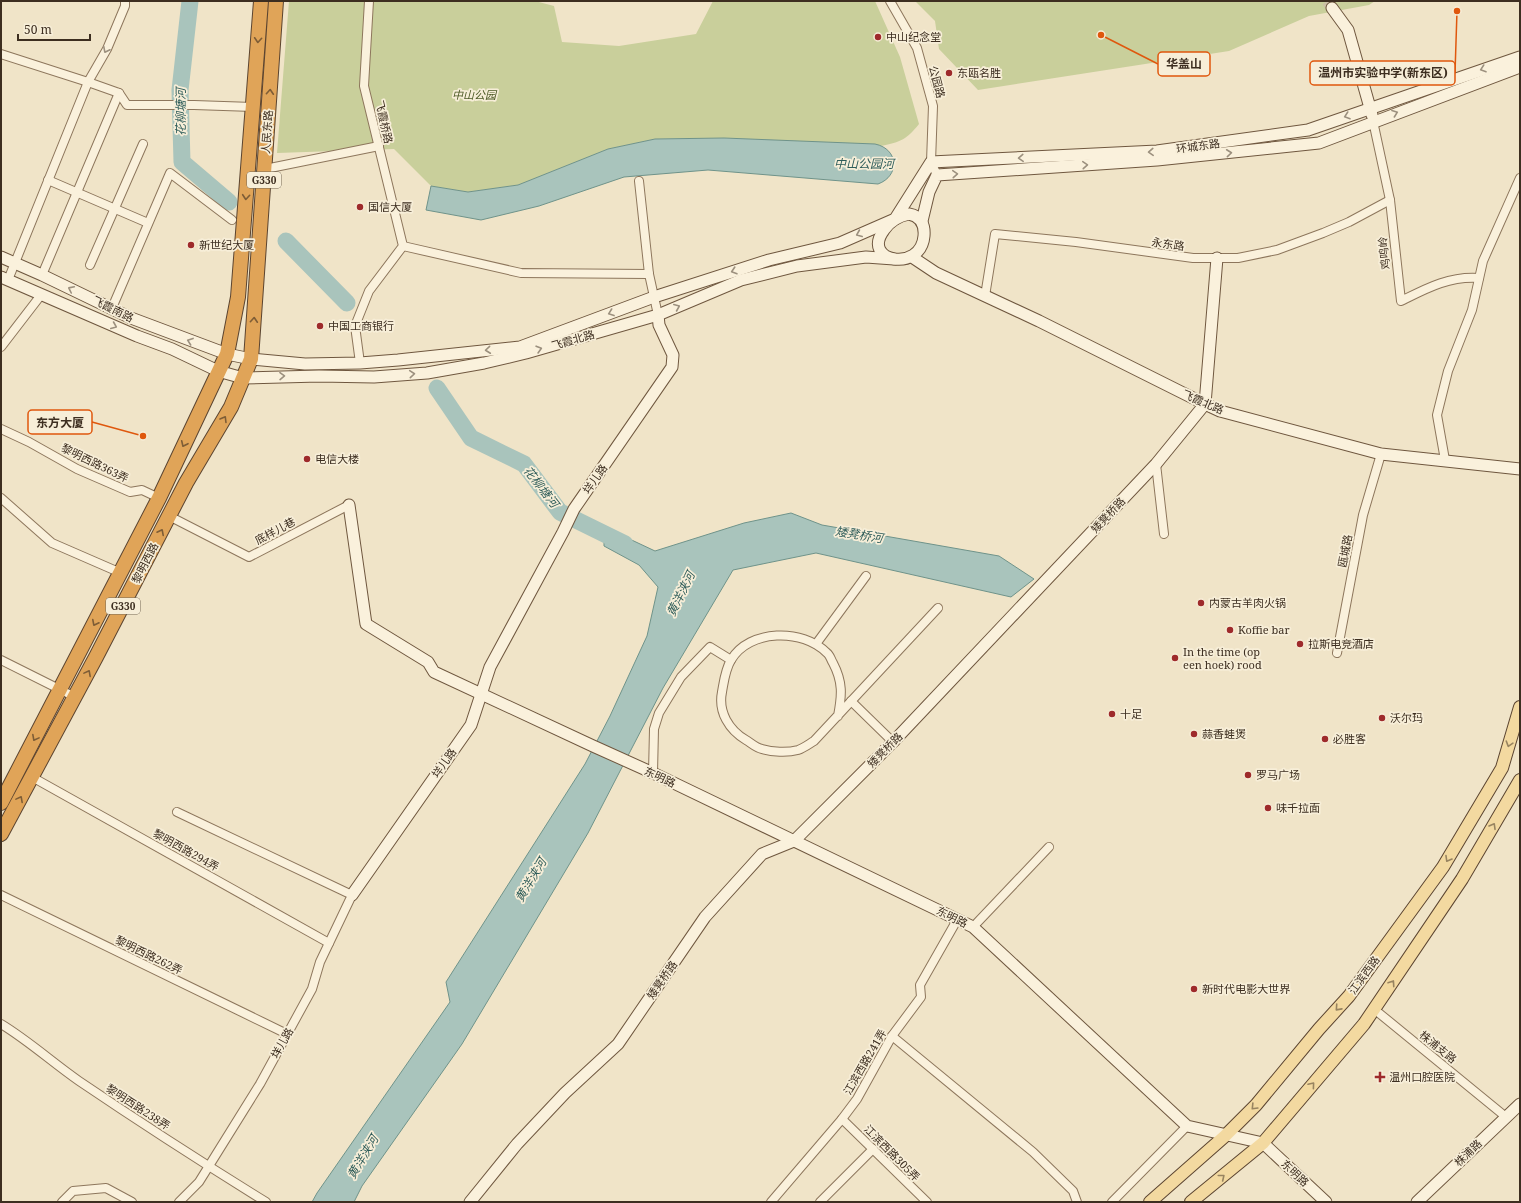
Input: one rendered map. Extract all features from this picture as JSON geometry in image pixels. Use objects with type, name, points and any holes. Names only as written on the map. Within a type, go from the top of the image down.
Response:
[{"type":"highway","name":"人民东路","points":[[227,354],[238,297],[261,1]]},
{"type":"highway","name":"人民东路","points":[[251,359],[276,1]]},
{"type":"highway","name":"G330","points":[[218,371],[227,354]]},
{"type":"highway","name":"G330","points":[[243,378],[251,359]]},
{"type":"highway","name":"黎明西路","points":[[1,803],[159,498],[218,371]]},
{"type":"highway","name":"黎明西路","points":[[1,834],[75,697],[186,483],[231,407],[243,378]]},
{"type":"main road","name":"江滨西路","points":[[1150,1202],[1225,1136],[1256,1105],[1319,1029],[1349,996],[1443,867],[1502,768],[1520,707]]},
{"type":"main road","points":[[1192,1202],[1263,1143],[1364,1024],[1462,879],[1520,780]]},
{"type":"street","points":[[4,279],[15,263],[88,82],[107,49],[125,6],[125,1]]},
{"type":"street","name":"飞霞桥路","points":[[369,1],[364,86],[403,246]]},
{"type":"street","name":"公园路","points":[[890,1],[917,48],[933,106],[931,162],[937,176]]},
{"type":"street","points":[[1332,8],[1348,30],[1371,108],[1373,121]]},
{"type":"street","points":[[1,54],[119,93],[127,105],[253,107]]},
{"type":"street","name":"环城东路","points":[[931,162],[1157,151],[1308,130],[1520,57]]},
{"type":"street","name":"环城东路","points":[[937,176],[1157,160],[1319,143],[1373,121],[1520,67]]},
{"type":"street","points":[[42,275],[119,93]]},
{"type":"street","name":"鸡鸣岭","points":[[1373,121],[1390,200],[1401,301],[1433,285],[1459,278],[1479,278]]},
{"type":"street","points":[[90,264],[143,144]]},
{"type":"street","points":[[265,169],[379,146]]},
{"type":"street","points":[[894,259],[884,255],[881,252],[878,243],[880,234],[886,226],[895,219],[931,162]]},
{"type":"street","points":[[112,308],[170,173],[232,220]]},
{"type":"street","points":[[912,257],[918,252],[922,245],[924,238],[924,225],[922,221],[928,192],[937,176]]},
{"type":"street","points":[[1445,460],[1437,415],[1448,371],[1472,310],[1483,261],[1520,178]]},
{"type":"street","points":[[48,180],[148,223]]},
{"type":"street","points":[[639,181],[649,274],[658,315]]},
{"type":"street","name":"永东路","points":[[985,296],[995,234],[1076,242],[1193,258],[1238,258],[1277,250],[1349,222],[1390,200]]},
{"type":"street","name":"飞霞北路","points":[[251,359],[305,364],[360,363],[520,347],[654,297],[769,260],[840,243],[909,214],[918,217],[922,221]]},
{"type":"street","points":[[360,363],[355,326],[370,291],[403,246],[521,273],[649,274]]},
{"type":"street","name":"飞霞南路","points":[[1,257],[112,308],[130,318],[227,354],[251,359]]},
{"type":"street","name":"飞霞北路","points":[[243,378],[319,376],[374,377],[427,373],[484,363],[526,353],[658,315],[741,280],[797,266],[866,257],[894,259],[905,259],[912,257],[936,273],[1039,321],[1220,411],[1381,454],[1520,469]]},
{"type":"street","points":[[1204,404],[1217,258]]},
{"type":"street","name":"飞霞南路","points":[[4,279],[137,336],[172,349],[218,371],[243,378]]},
{"type":"street","points":[[1,347],[41,295]]},
{"type":"street","name":"垟儿路","points":[[179,1202],[198,1182],[260,1084],[312,989],[320,962],[352,895],[471,725],[490,667],[574,509],[672,367],[673,355],[659,325],[658,315]]},
{"type":"street","name":"矮凳桥路","points":[[470,1202],[517,1144],[560,1099],[618,1044],[710,912],[762,854],[794,841],[893,742],[1156,464],[1204,404]]},
{"type":"street","name":"黎明西路363弄","points":[[1,428],[77,469],[130,492],[142,490],[159,498]]},
{"type":"street","name":"瓯城路","points":[[1337,653],[1363,515],[1381,454]]},
{"type":"street","points":[[1156,464],[1164,534]]},
{"type":"street","points":[[1,498],[52,543],[120,573]]},
{"type":"street","name":"底样儿巷","points":[[169,516],[249,557],[348,505]]},
{"type":"street","name":"东明路","points":[[348,505],[366,624],[428,662],[434,672],[653,773],[973,927],[1187,1126],[1225,1136],[1263,1143],[1326,1202]]},
{"type":"street","points":[[816,644],[866,576]]},
{"type":"street","points":[[838,716],[842,695],[839,675],[828,653],[816,644],[796,636],[771,635],[753,641],[738,651],[731,660],[725,674],[720,701],[725,720],[741,737],[761,749],[780,752],[798,750],[814,742],[938,608]]},
{"type":"street","points":[[653,773],[654,729],[659,713],[681,677],[710,647],[731,660]]},
{"type":"street","points":[[1,660],[75,697]]},
{"type":"street","points":[[851,701],[893,742]]},
{"type":"street","name":"黎明西路294弄","points":[[32,777],[329,943]]},
{"type":"street","points":[[177,812],[352,895]]},
{"type":"street","points":[[973,927],[1049,847]]},
{"type":"street","name":"黎明西路262弄","points":[[1,895],[287,1034]]},
{"type":"street","name":"江滨西路241弄","points":[[771,1202],[842,1119],[857,1099],[892,1036],[921,997],[920,985],[957,920]]},
{"type":"street","name":"株浦支路","points":[[1374,1009],[1506,1117]]},
{"type":"street","name":"黎明西路238弄","points":[[1,1024],[18,1034],[78,1080],[208,1166],[266,1202]]},
{"type":"street","points":[[892,1036],[1032,1152],[1072,1191],[1077,1202]]},
{"type":"street","name":"株浦路","points":[[1417,1202],[1520,1104]]},
{"type":"street","name":"江滨西路305弄","points":[[842,1119],[926,1202]]},
{"type":"street","points":[[1112,1202],[1187,1126]]},
{"type":"street","points":[[820,1202],[873,1149]]},
{"type":"street","points":[[62,1202],[73,1191],[106,1188],[132,1202]]},
{"type":"green space","name":"中山公园","points":[[289,1],[535,1],[554,6],[562,42],[619,46],[696,34],[713,1],[875,1],[900,57],[919,124],[903,139],[881,146],[724,138],[655,139],[608,149],[518,185],[468,192],[431,186],[394,149],[277,153]]},
{"type":"green space","points":[[915,1],[1375,1],[1369,5],[1309,16],[1229,51],[978,90],[939,49],[935,21]]},
{"type":"water","name":"中山公园河","points":[[724,138],[875,144],[889,151],[894,163],[890,175],[878,184],[708,170],[624,177],[539,206],[481,220],[426,210],[431,186],[468,192],[518,185],[608,149],[655,139]]},
{"type":"water","points":[[791,513],[822,525],[999,556],[1034,579],[1011,597],[816,553],[733,570],[663,688],[588,833],[462,1044],[362,1186],[354,1202],[312,1202],[450,1002],[446,982],[585,764],[610,716],[647,636],[658,587],[639,565],[604,546],[604,527],[655,551],[744,523]]},
{"type":"waterway","name":"花柳塘河","points":[[190,1],[180,90],[182,162],[229,202]]},
{"type":"waterway","name":"花柳塘河","points":[[286,241],[347,303]]},
{"type":"waterway","name":"花柳塘河","points":[[437,388],[471,438],[524,464],[560,512],[625,544]]},
{"type":"tunnel","points":[[1327,1],[1332,8]]},
{"type":"place","name":"温州市实验中学(新东区)","points":[[1457,11]]},
{"type":"place","name":"华盖山","points":[[1101,35]]},
{"type":"place","name":"中山纪念堂","points":[[878,37]]},
{"type":"place","name":"东瓯名胜","points":[[949,73]]},
{"type":"place","name":"国信大厦","points":[[360,207]]},
{"type":"place","name":"新世纪大厦","points":[[191,245]]},
{"type":"place","name":"中国工商银行","points":[[320,326]]},
{"type":"place","name":"东方大厦","points":[[143,436]]},
{"type":"place","name":"电信大楼","points":[[307,459]]},
{"type":"place","name":"内蒙古羊肉火锅","points":[[1201,603]]},
{"type":"place","name":"Koffie bar","points":[[1230,630]]},
{"type":"place","name":"拉斯电竞酒店","points":[[1300,644]]},
{"type":"place","name":"In the time (op een hoek) rood","points":[[1175,658]]},
{"type":"place","name":"十足","points":[[1112,714]]},
{"type":"place","name":"沃尔玛","points":[[1382,718]]},
{"type":"place","name":"蒜香蛙煲","points":[[1194,734]]},
{"type":"place","name":"必胜客","points":[[1325,739]]},
{"type":"place","name":"罗马广场","points":[[1248,775]]},
{"type":"place","name":"味千拉面","points":[[1268,808]]},
{"type":"place","name":"新时代电影大世界","points":[[1194,989]]},
{"type":"place","name":"温州口腔医院","points":[[1380,1077]]},
{"type":"water label","name":"矮凳桥河","points":[[859,535]]},
{"type":"water label","name":"黄洋浃河","points":[[681,594]]},
{"type":"water label","name":"黄洋浃河","points":[[531,880]]},
{"type":"water label","name":"黄洋浃河","points":[[363,1157]]}]
